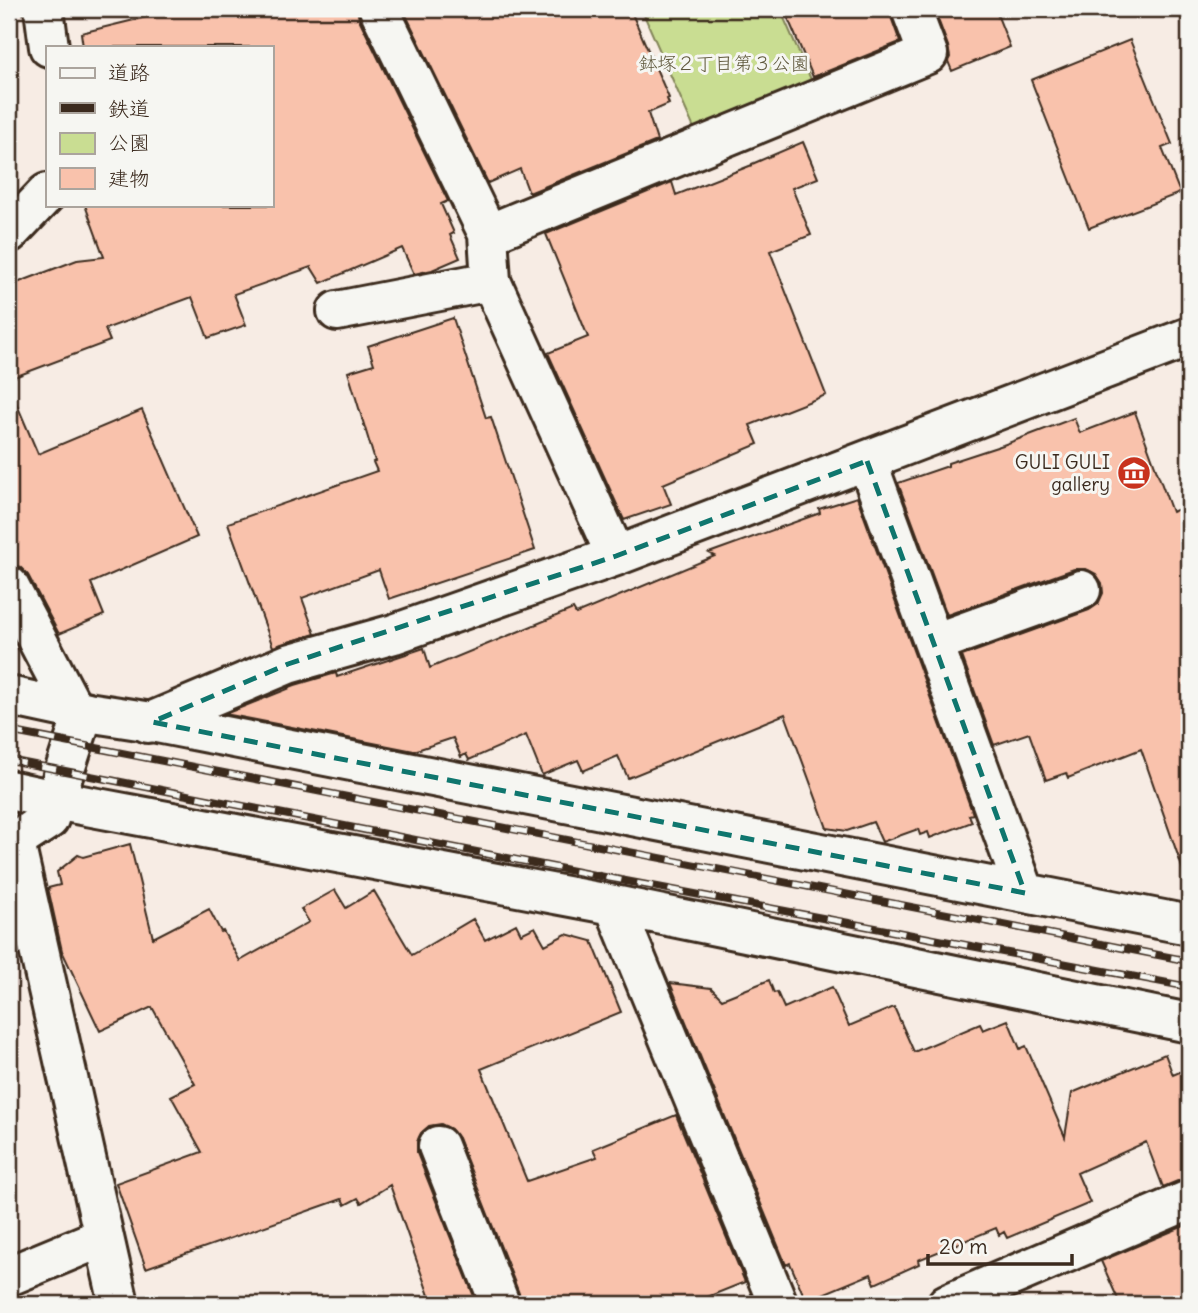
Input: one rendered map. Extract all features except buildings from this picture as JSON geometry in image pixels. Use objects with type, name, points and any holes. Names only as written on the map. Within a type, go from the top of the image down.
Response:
[{"type":"street","points":[[44,9],[49,46]]},
{"type":"street","points":[[380,9],[488,234],[491,281],[616,556]]},
{"type":"street","points":[[488,234],[928,54],[911,9]]},
{"type":"street","points":[[9,232],[46,194]]},
{"type":"street","points":[[337,310],[491,281]]},
{"type":"street","points":[[152,722],[288,664],[394,634],[616,556],[1189,337]]},
{"type":"street","points":[[867,461],[1025,893]]},
{"type":"street","points":[[9,586],[78,720],[49,819],[12,844],[119,1304]]},
{"type":"street","points":[[934,643],[1081,590]]},
{"type":"street","points":[[9,696],[78,720],[152,722],[1189,925]]},
{"type":"street","points":[[9,790],[614,905],[1189,1023]]},
{"type":"street","points":[[614,905],[778,1304]]},
{"type":"street","points":[[438,1146],[500,1304]]},
{"type":"street","points":[[947,1304],[1189,1200]]},
{"type":"street","points":[[9,1276],[103,1237]]},
{"type":"highlighted area","points":[[867,461],[1025,893],[152,722],[288,664],[616,556]]},
{"type":"green space","name":"鉢塚２丁目第３公園","points":[[665,9],[768,9],[770,12],[780,9],[813,84],[696,133],[644,15]]},
{"type":"railway","points":[[9,731],[1189,961]]},
{"type":"railway","points":[[9,760],[594,875],[1189,987]]},
{"type":"place","name":"GULI GULI gallery","points":[[1134,473]]}]
